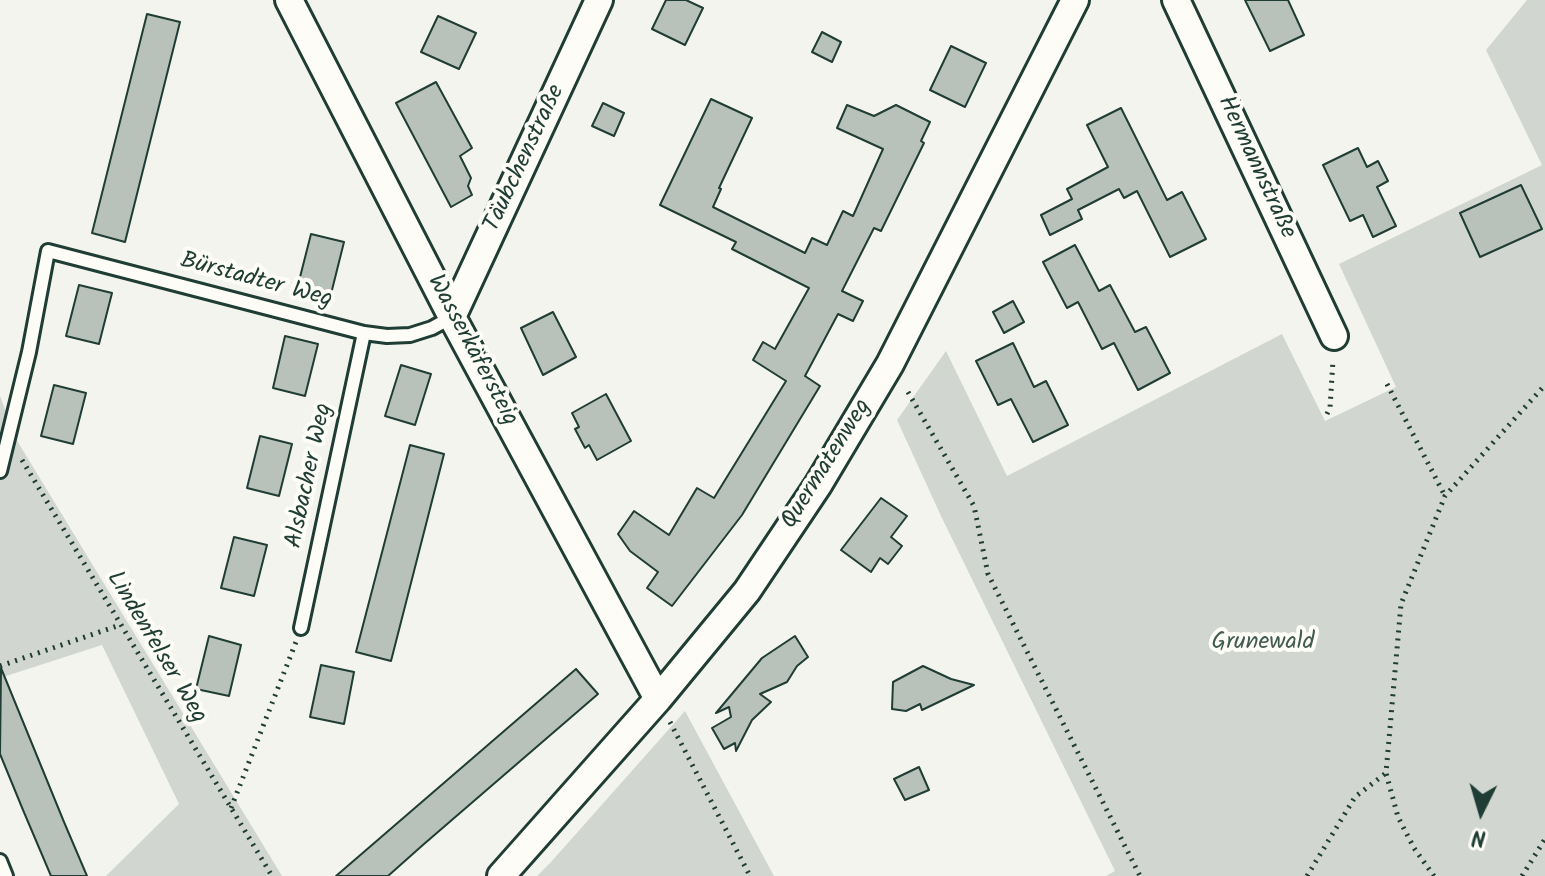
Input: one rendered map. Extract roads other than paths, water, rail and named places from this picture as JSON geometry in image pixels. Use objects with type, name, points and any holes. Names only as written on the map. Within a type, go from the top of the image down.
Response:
[{"type":"street","name":"Wasserkäfersteig","points":[[289,0],[452,317],[658,699]]},
{"type":"street","name":"Täubchenstraße","points":[[452,317],[599,0]]},
{"type":"street","name":"Quermatenweg","points":[[501,876],[658,699],[747,591],[818,485],[890,364],[1075,0]]},
{"type":"street","name":"Hermannstraße","points":[[1176,0],[1334,336]]},
{"type":"lane","name":"Bürstadter Weg","points":[[0,471],[29,352],[48,251],[364,333],[410,335],[452,317]]},
{"type":"lane","name":"Alsbacher Weg","points":[[301,628],[364,333]]},
{"type":"lane","points":[[0,861],[6,876]]},
{"type":"park label","name":"Grunewald","points":[[1263,644]]}]
